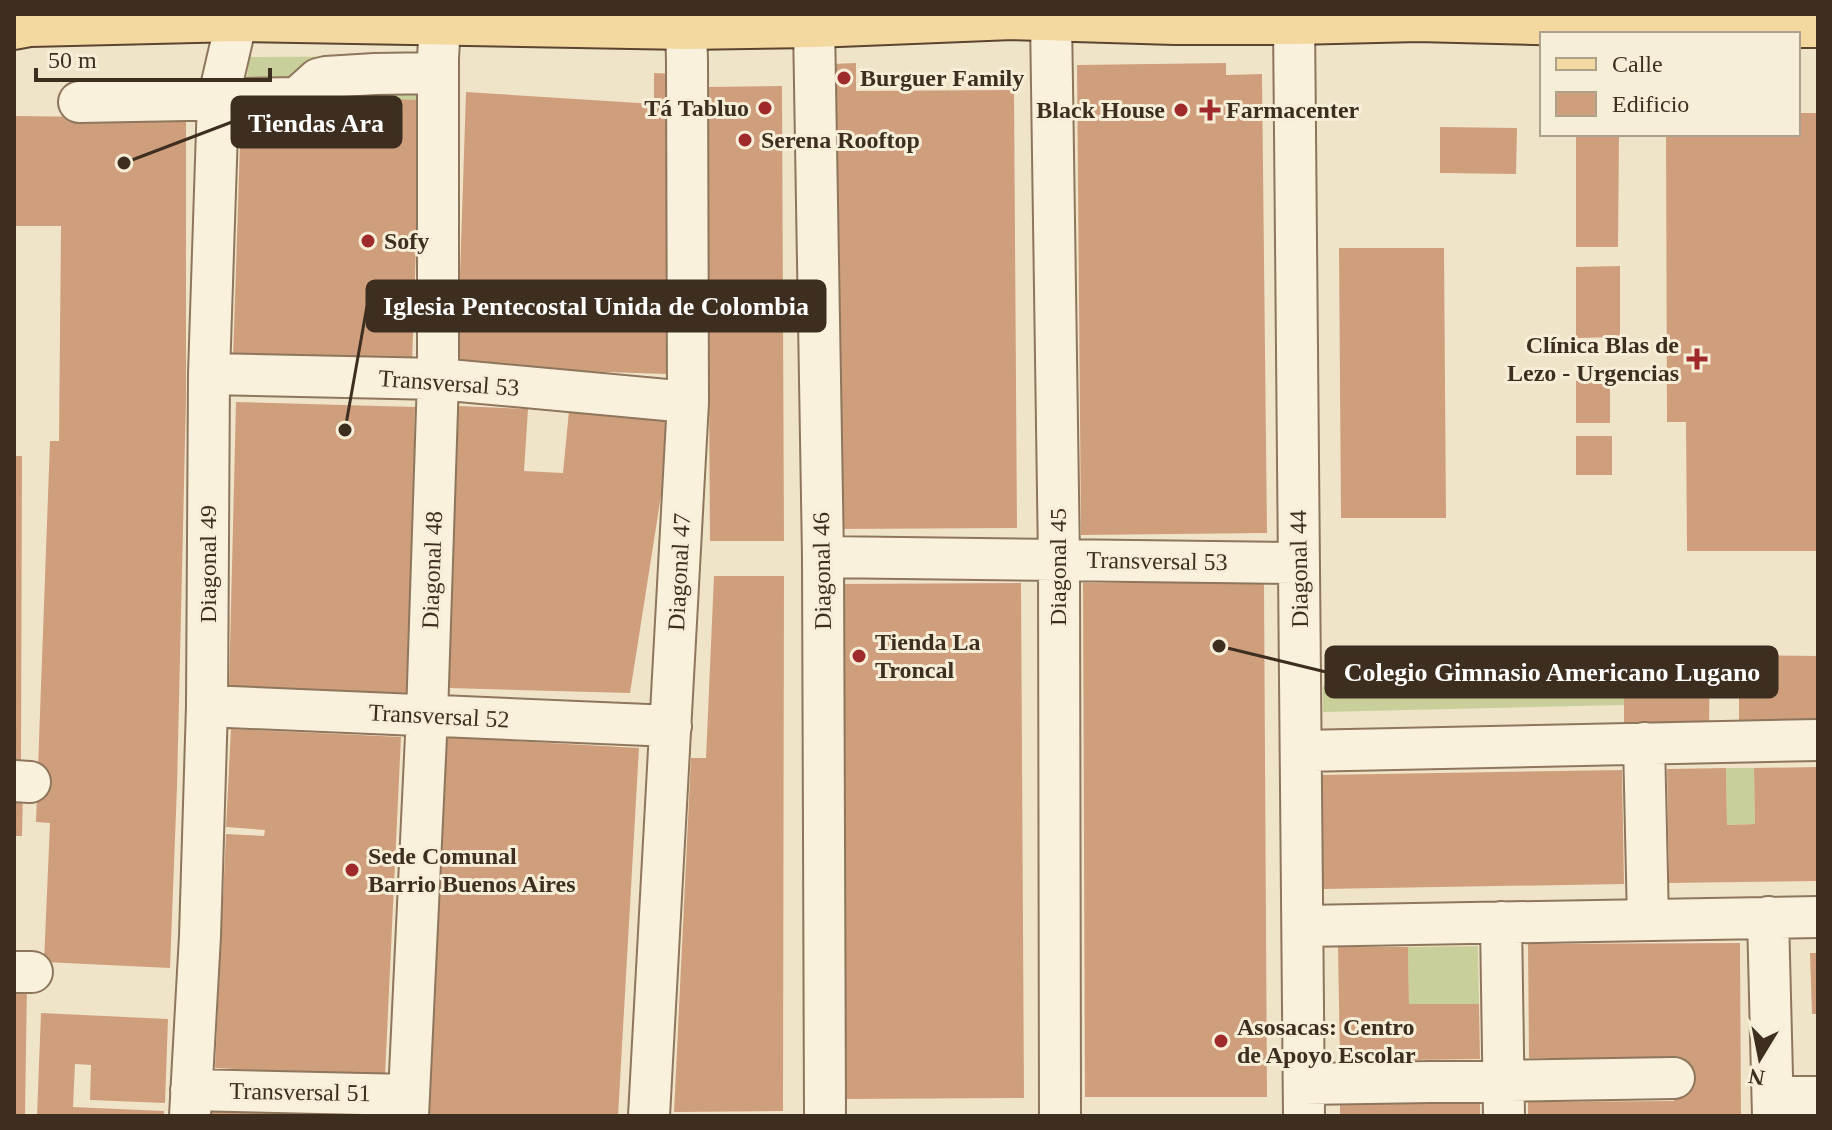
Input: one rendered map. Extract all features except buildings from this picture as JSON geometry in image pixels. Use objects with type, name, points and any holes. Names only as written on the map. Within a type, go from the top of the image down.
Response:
[{"type":"main road","points":[[19,25],[238,17],[440,24],[686,27],[1019,16],[1175,22],[1418,19],[1649,25],[1818,25]]},
{"type":"street","name":"Diagonal 45","points":[[1019,16],[1059,560],[1060,1116]]},
{"type":"street","name":"Diagonal 49","points":[[190,1103],[200,936],[207,706],[209,374],[218,100],[238,17]]},
{"type":"street","name":"Diagonal 44","points":[[1294,22],[1304,1100]]},
{"type":"street","name":"Diagonal 48","points":[[409,1105],[427,715],[438,379],[440,24]]},
{"type":"street","name":"Diagonal 46","points":[[814,25],[823,557],[825,1116]]},
{"type":"street","name":"Diagonal 47","points":[[649,1116],[688,402],[686,27]]},
{"type":"street","points":[[79,102],[297,98],[318,79],[326,77],[438,73]]},
{"type":"street","name":"Transversal 53","points":[[209,374],[438,379],[688,402]]},
{"type":"street","name":"Transversal 53","points":[[823,557],[1299,563]]},
{"type":"street","name":"Transversal 52","points":[[207,706],[671,726]]},
{"type":"street","points":[[1301,751],[1818,740]]},
{"type":"street","points":[[1644,743],[1648,920]]},
{"type":"street","points":[[1768,917],[1773,1106],[1818,1097]]},
{"type":"street","points":[[1303,926],[1818,917]]},
{"type":"street","points":[[1501,922],[1504,1098]]},
{"type":"street","points":[[1304,1100],[1504,1098],[1674,1078]]},
{"type":"street","name":"Transversal 51","points":[[190,1103],[409,1105]]},
{"type":"green space","points":[[420,56],[421,100],[325,96],[323,117],[241,114],[250,57]]},
{"type":"green space","points":[[1576,655],[1624,656],[1624,705],[1323,712],[1323,686],[1575,682]]},
{"type":"green space","points":[[1726,768],[1754,768],[1755,824],[1727,825]]},
{"type":"green space","points":[[1478,946],[1479,1004],[1409,1004],[1408,947]]},
{"type":"place","name":"Burguer Family","points":[[844,78]]},
{"type":"place","name":"Tá Tabluo","points":[[765,108]]},
{"type":"place","name":"Black House","points":[[1181,110]]},
{"type":"place","name":"Farmacenter","points":[[1210,110]]},
{"type":"place","name":"Serena Rooftop","points":[[745,140]]},
{"type":"place","name":"Tiendas Ara","points":[[124,163]]},
{"type":"place","name":"Sofy","points":[[368,241]]},
{"type":"place","name":"Clínica Blas de Lezo - Urgencias","points":[[1697,359]]},
{"type":"place","name":"Iglesia Pentecostal Unida de Colombia","points":[[345,430]]},
{"type":"place","name":"Colegio Gimnasio Americano Lugano","points":[[1219,646]]},
{"type":"place","name":"Tienda La Troncal","points":[[859,656]]},
{"type":"place","name":"Sede Comunal Barrio Buenos Aires","points":[[352,870]]},
{"type":"place","name":"Asosacas: Centro de Apoyo Escolar","points":[[1221,1041]]}]
